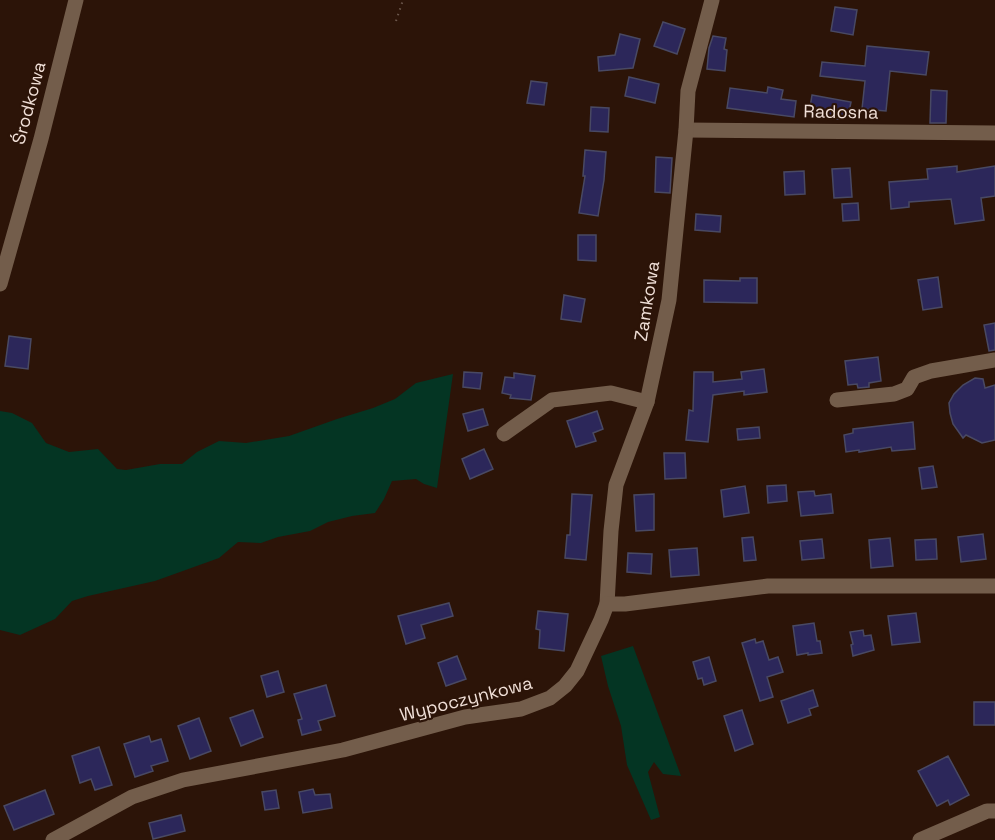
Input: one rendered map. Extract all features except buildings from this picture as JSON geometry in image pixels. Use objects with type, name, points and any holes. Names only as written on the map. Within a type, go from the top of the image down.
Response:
[{"type":"street","name":"Środkowa","points":[[0,284],[41,139],[76,0]]},
{"type":"street","name":"Zamkowa","points":[[607,604],[616,485],[647,402],[669,300],[688,91],[712,0]]},
{"type":"street","name":"Radosna","points":[[686,130],[995,133]]},
{"type":"street","points":[[837,400],[894,394],[907,389],[914,377],[931,371],[995,360]]},
{"type":"street","points":[[504,434],[552,400],[612,393],[647,402]]},
{"type":"street","points":[[607,604],[768,586],[995,586]]},
{"type":"street","name":"Wypoczynkowa","points":[[53,840],[132,797],[183,780],[343,750],[465,717],[520,709],[550,698],[565,686],[577,671],[607,604]]},
{"type":"street","points":[[920,840],[991,811]]},
{"type":"path","points":[[396,21],[403,0]]},
{"type":"green space","points":[[453,374],[437,488],[416,479],[392,481],[375,513],[328,522],[310,531],[261,543],[238,542],[219,558],[155,581],[72,601],[55,619],[20,635],[0,630],[0,411],[12,413],[32,423],[46,443],[69,452],[98,449],[117,469],[126,470],[160,464],[182,464],[197,452],[219,441],[246,443],[289,436],[395,399],[416,383]]},
{"type":"green space","points":[[633,646],[681,776],[663,774],[654,762],[648,772],[660,817],[651,820],[627,765],[621,726],[601,656]]}]
